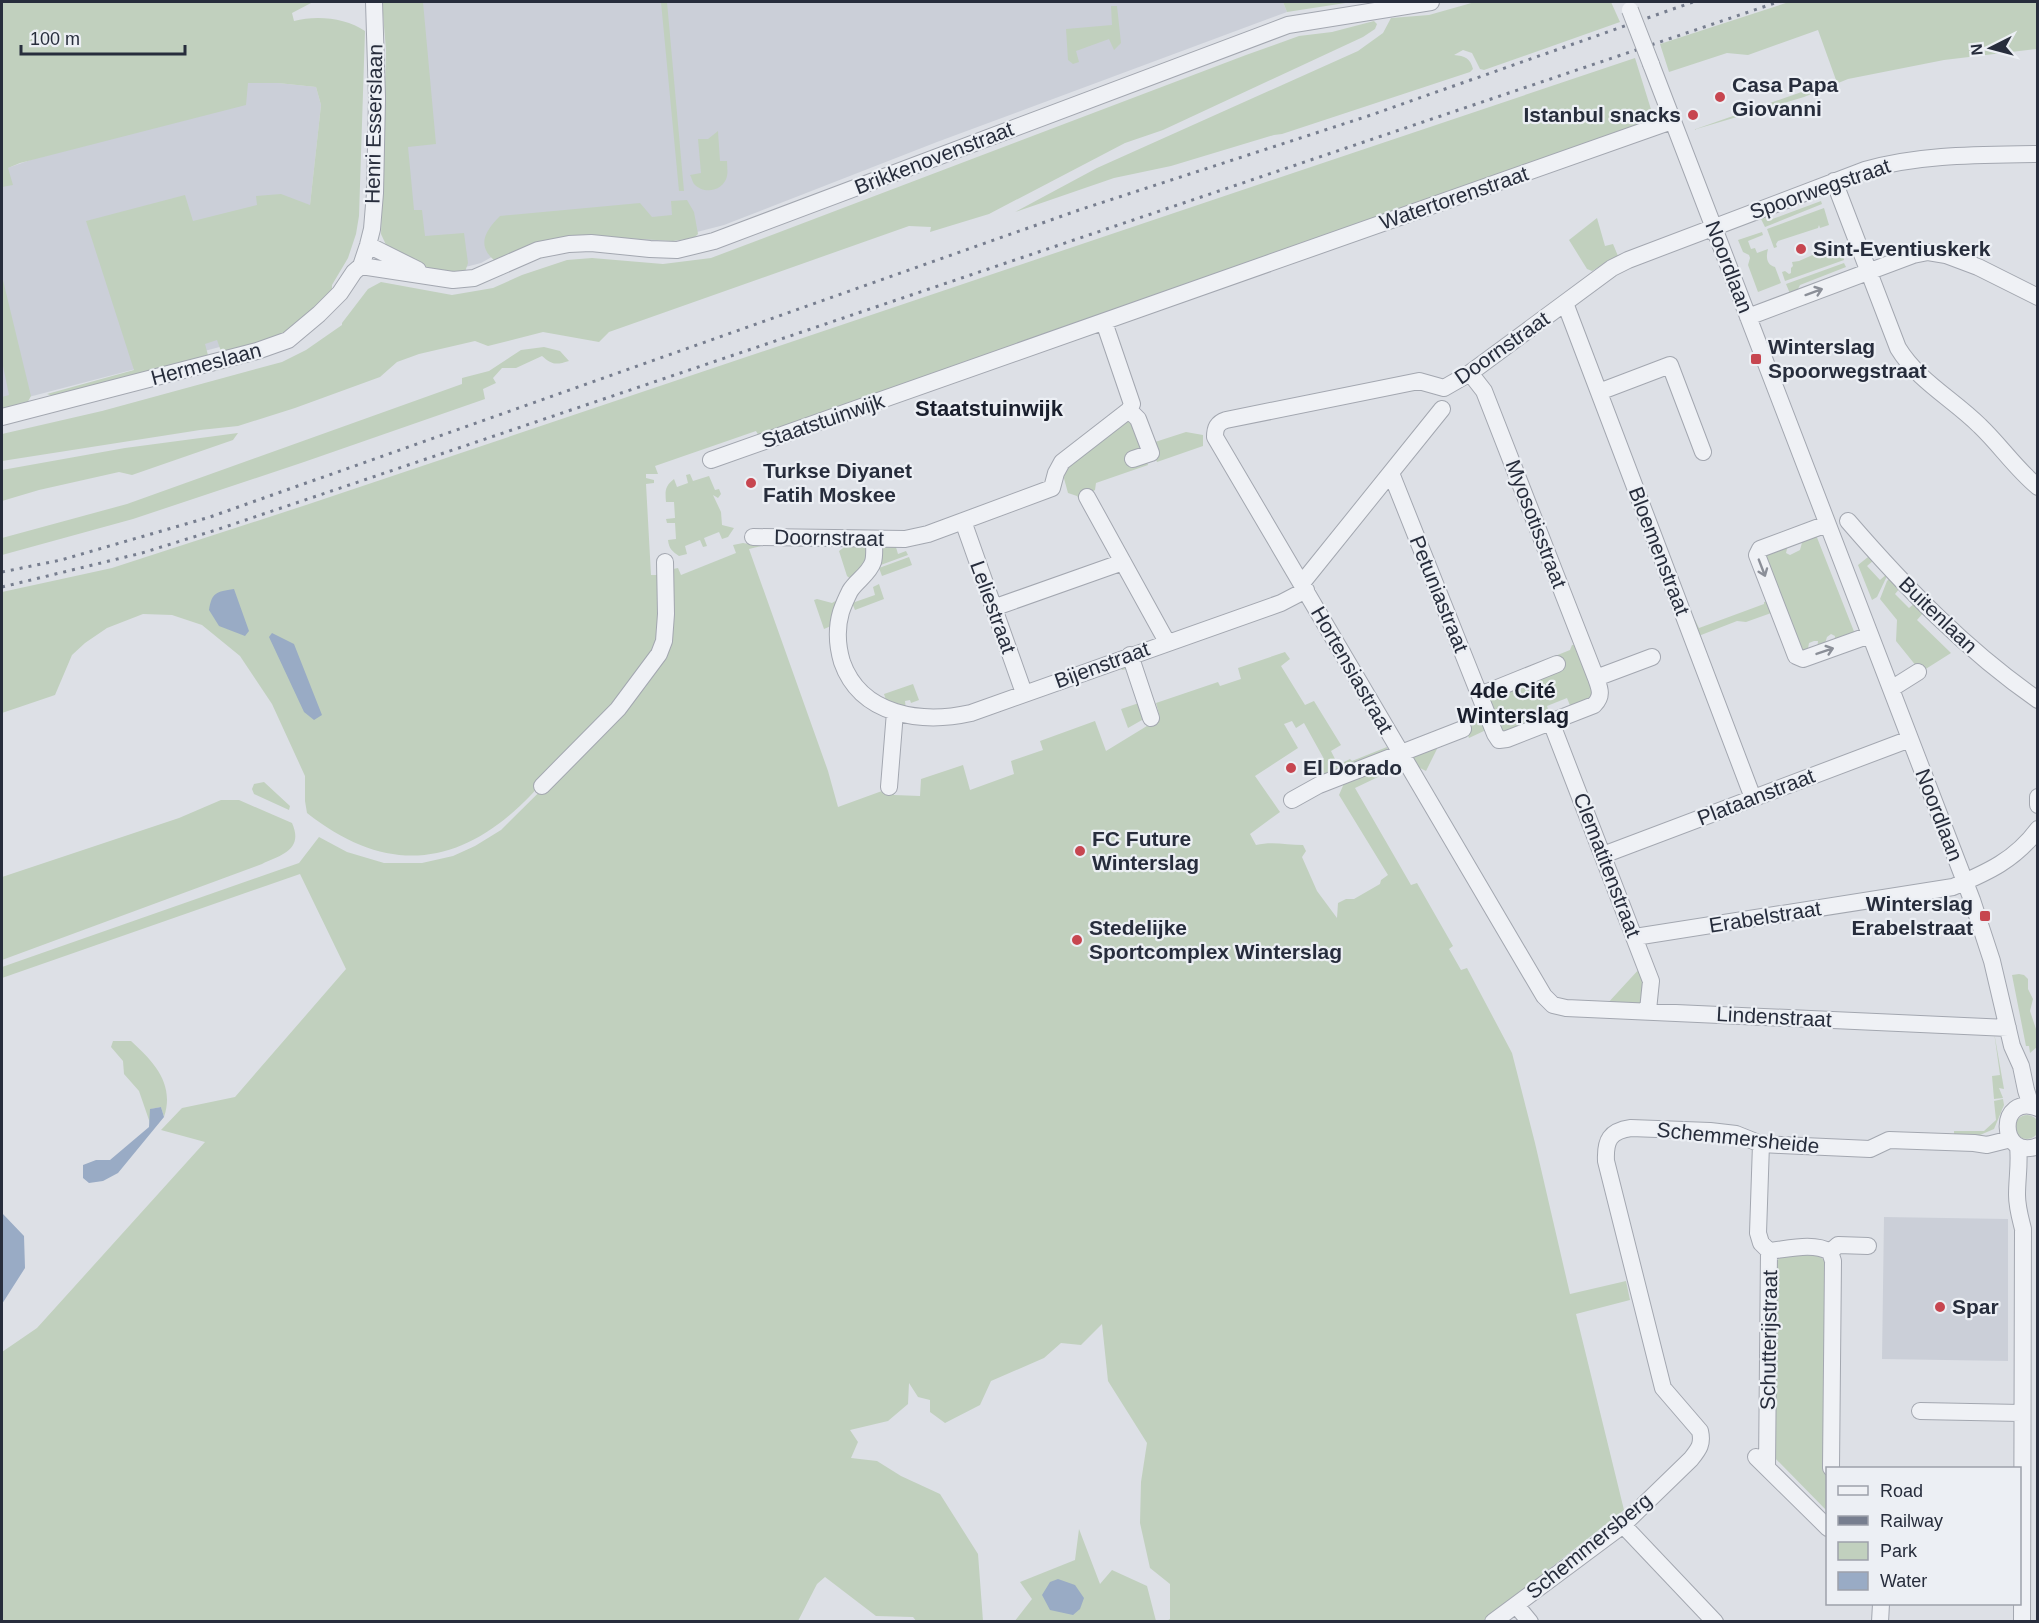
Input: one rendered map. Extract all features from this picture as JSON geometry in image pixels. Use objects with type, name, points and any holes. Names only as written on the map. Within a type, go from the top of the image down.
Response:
[{"type":"street","name":"Henri Esserslaan","points":[[368,245],[372,229],[376,157],[374,2]]},
{"type":"street","name":"Brikkenovenstraat","points":[[361,266],[453,280],[474,278],[538,250],[569,244],[591,243],[650,249],[677,249],[714,241],[1287,25],[1431,2]]},
{"type":"street","name":"Noordlaan","points":[[1628,4],[1965,882],[1992,962],[2012,1046],[2021,1066],[2028,1107],[2007,1120],[2021,1141]]},
{"type":"street","name":"Watertorenstraat","points":[[1237,275],[1672,121]]},
{"type":"street","name":"Spoorwegstraat","points":[[1713,228],[1834,181],[1884,165],[1928,158],[2037,154]]},
{"type":"street","points":[[1834,181],[1898,348],[1910,366],[1980,426],[2037,487]]},
{"type":"street","name":"Doornstraat","points":[[1215,437],[1216,427],[1220,422],[1226,420],[1419,381],[1444,388],[1470,373],[1612,268],[1713,228]]},
{"type":"street","points":[[361,266],[368,245]]},
{"type":"street","name":"Brikkenovenstraat","points":[[368,245],[434,278]]},
{"type":"street","points":[[1748,317],[1913,255],[1937,252],[1978,267],[2037,297]]},
{"type":"street","name":"Hermeslaan","points":[[2,417],[256,351],[304,336],[332,316],[352,292],[361,278],[361,266]]},
{"type":"street","name":"Staatstuinwijk","points":[[711,460],[1237,275]]},
{"type":"street","name":"Bloemenstraat","points":[[1566,303],[1753,798]]},
{"type":"street","points":[[1104,322],[1132,404],[1129,410],[1138,419],[1151,453],[1133,459]]},
{"type":"street","points":[[1599,392],[1670,365],[1703,452]]},
{"type":"street","name":"Myosotisstraat","points":[[1470,373],[1484,391],[1596,678]]},
{"type":"street","name":"Bijenstraat","points":[[874,539],[873,562],[850,591],[837,632],[839,652],[846,672],[862,694],[881,708],[929,718],[971,713],[1281,603],[1304,586],[1442,409]]},
{"type":"street","name":"Doornstraat","points":[[753,537],[905,540],[928,534],[1052,488],[1062,462],[1129,410]]},
{"type":"street","name":"Hortensiastraat","points":[[1215,437],[1544,996]]},
{"type":"street","name":"Petuniastraat","points":[[1391,473],[1499,740],[1551,722]]},
{"type":"street","points":[[1087,497],[1167,642]]},
{"type":"street","name":"Leliestraat","points":[[963,521],[1024,693]]},
{"type":"street","name":"Buitenlaan","points":[[1848,521],[1909,589],[1965,644],[2037,700]]},
{"type":"street","points":[[1827,524],[1760,549],[1757,555],[1789,638],[1796,656],[1803,659],[1870,635]]},
{"type":"street","points":[[993,608],[1123,561]]},
{"type":"street","points":[[542,786],[618,709],[659,654],[664,641],[666,614],[665,562]]},
{"type":"street","points":[[1130,655],[1151,718]]},
{"type":"street","points":[[1551,722],[1594,705],[1601,693],[1596,678],[1652,657]]},
{"type":"street","points":[[1480,695],[1557,664]]},
{"type":"street","points":[[1891,689],[1918,672]]},
{"type":"street","points":[[889,788],[895,712]]},
{"type":"street","name":"Clematitenstraat","points":[[1551,722],[1651,981],[1648,1010]]},
{"type":"street","name":"Hortensiastraat","points":[[1292,800],[1319,785],[1463,729]]},
{"type":"street","name":"Plataanstraat","points":[[1603,855],[1910,739]]},
{"type":"street","points":[[2037,797],[2037,805]]},
{"type":"street","name":"Erabelstraat","points":[[1635,937],[1953,887],[1999,866],[2018,852],[2037,829]]},
{"type":"street","name":"Lindenstraat","points":[[1544,996],[1553,1005],[1566,1008],[2008,1028]]},
{"type":"street","name":"Schemmersheide","points":[[1702,1439],[1700,1431],[1663,1388],[1606,1161],[1605,1147],[1612,1135],[1620,1130],[1631,1128],[1727,1133],[1761,1144],[1870,1149],[1889,1140],[1974,1143],[2021,1141]]},
{"type":"street","points":[[2021,1141],[2018,1207],[2023,1229],[2022,1622]]},
{"type":"street","name":"Schutterijstraat","points":[[1761,1144],[1758,1233],[1761,1243],[1770,1251],[1762,1463],[1826,1527]]},
{"type":"street","points":[[1830,1252],[1838,1245],[1868,1246]]},
{"type":"street","points":[[1770,1251],[1796,1248],[1825,1249],[1830,1252],[1833,1261],[1831,1467]]},
{"type":"street","points":[[1920,1411],[2021,1413]]},
{"type":"street","name":"Schemmersberg","points":[[1493,1622],[1623,1525],[1691,1459],[1700,1448],[1702,1439]]},
{"type":"street","points":[[1623,1525],[1715,1622]]},
{"type":"street","points":[[1516,1605],[1530,1622]]},
{"type":"street","points":[[1880,1622],[1881,1605]]},
{"type":"shaded area","points":[[388,2],[1283,2],[1287,12],[937,142],[724,225],[666,240],[506,249],[481,263],[454,270],[419,261]]},
{"type":"shaded area","points":[[248,83],[316,87],[321,105],[310,205],[266,335],[2,404],[2,170]]},
{"type":"shaded area","points":[[1884,1217],[2008,1219],[2008,1361],[1882,1359]]},
{"type":"green space","points":[[2,2],[313,2],[292,13],[294,21],[312,18],[331,19],[349,23],[365,31],[359,216],[348,258],[332,285],[335,292],[286,332],[274,338],[222,354],[217,340],[205,344],[209,359],[56,397],[47,394],[134,370],[86,221],[185,195],[193,221],[257,205],[256,196],[281,194],[310,205],[321,105],[316,87],[248,83],[246,105],[20,163],[8,168],[13,185],[2,187]]},
{"type":"green space","points":[[382,2],[423,2],[436,144],[408,147],[414,210],[422,210],[425,236],[464,233],[468,263],[465,272],[440,272],[415,264],[387,247],[381,234],[386,50]]},
{"type":"green space","points":[[661,2],[667,2],[684,191],[679,191]]},
{"type":"green space","points":[[1283,2],[1352,2],[1287,12]]},
{"type":"green space","points":[[1475,2],[1611,2],[1620,22],[1484,70],[1480,69],[1472,53],[1463,50],[1454,55],[1469,60],[1473,69],[1470,72],[1282,134],[1171,166],[1114,178],[1015,212],[1097,168],[1358,51],[1383,33],[1391,18],[1429,15]]},
{"type":"green space","points":[[1789,2],[2037,2],[2037,49],[1944,60],[1848,79],[1804,97],[1693,130],[1836,80],[1818,30],[1748,55],[1727,53],[1669,72],[1660,44]]},
{"type":"green space","points":[[1111,6],[1117,6],[1121,43],[1114,50],[1109,39],[1076,51],[1079,62],[1073,64],[1068,60],[1066,29],[1112,25]]},
{"type":"green space","points":[[1374,21],[1377,24],[1375,29],[1363,37],[1163,130],[1125,143],[989,214],[930,232],[931,227],[909,226],[609,332],[599,342],[543,332],[488,346],[475,341],[419,354],[397,362],[380,377],[238,426],[2,461],[2,434],[102,411],[282,362],[306,350],[342,325],[368,289],[381,282],[452,295],[493,288],[522,275],[567,260],[592,258],[663,264],[711,258],[1299,36],[1332,32]]},
{"type":"green space","points":[[1635,58],[1654,119],[760,438],[756,431],[655,466],[658,474],[646,474],[646,478],[654,480],[654,483],[646,484],[651,575],[660,575],[660,639],[650,664],[530,796],[504,820],[477,838],[450,850],[422,855],[394,854],[366,847],[337,833],[307,813],[305,776],[272,704],[240,656],[202,625],[172,615],[143,614],[107,628],[72,655],[55,695],[2,713],[2,592],[112,568],[306,505]]},
{"type":"green space","points":[[718,131],[720,161],[727,161],[727,176],[718,188],[703,190],[694,184],[690,175],[701,173],[698,139],[708,139]]},
{"type":"green space","points":[[687,200],[694,212],[698,234],[694,238],[673,241],[590,236],[494,260],[485,249],[487,232],[500,216],[640,203],[652,217],[672,215],[671,201]]},
{"type":"green space","points":[[1821,201],[1822,204],[1765,227],[1759,215],[1764,213],[1767,221]]},
{"type":"green space","points":[[1824,208],[1829,225],[1820,228],[1819,225],[1818,228],[1778,241],[1777,247],[1774,248],[1767,229]]},
{"type":"green space","points":[[1597,218],[1605,246],[1613,244],[1618,256],[1592,271],[1587,269],[1569,240]]},
{"type":"green space","points":[[1762,232],[1763,235],[1748,241],[1751,249],[1755,248],[1757,253],[1768,249],[1767,260],[1775,267],[1781,283],[1758,292],[1748,265],[1749,255],[1743,252],[1738,240]]},
{"type":"green space","points":[[1836,243],[1839,251],[1842,251],[1844,260],[1785,281],[1782,272],[1791,273],[1792,262],[1826,249],[1829,250],[1827,246]]},
{"type":"green space","points":[[1844,263],[1846,267],[1800,285],[1795,295],[1791,296],[1786,284]]},
{"type":"green space","points":[[2,276],[31,396],[26,405],[4,410],[2,397],[9,395],[2,361]]},
{"type":"green space","points":[[544,347],[560,351],[569,361],[554,363],[542,356],[516,368],[502,368],[493,378],[496,383],[483,389],[485,399],[133,519],[2,555],[2,538],[127,504],[462,384],[462,378],[489,371],[521,350]]},
{"type":"green space","points":[[1132,418],[1148,465],[1096,483],[1095,490],[1079,500],[1077,496],[1068,493],[1062,471]]},
{"type":"green space","points":[[1186,432],[1203,435],[1203,446],[1157,462],[1155,442]]},
{"type":"green space","points":[[238,433],[233,440],[132,475],[119,472],[2,501],[2,470],[125,448]]},
{"type":"green space","points":[[690,474],[693,481],[709,476],[715,490],[719,489],[721,494],[718,498],[713,495],[721,512],[722,525],[734,528],[728,537],[722,539],[719,532],[704,538],[707,546],[703,547],[700,540],[685,546],[687,554],[679,556],[671,550],[668,543],[668,540],[676,539],[675,523],[667,523],[666,519],[675,518],[674,502],[666,502],[666,492],[667,486],[674,479],[677,487],[688,483],[686,475]]},
{"type":"green space","points":[[1816,535],[1855,634],[1834,644],[1835,636],[1831,634],[1827,637],[1824,647],[1817,650],[1818,641],[1814,641],[1809,643],[1807,654],[1802,654],[1764,559],[1768,553],[1788,545],[1786,553],[1790,555],[1800,550],[1803,539]]},
{"type":"green space","points":[[743,543],[761,546],[749,549],[828,771],[838,807],[893,787],[894,795],[920,796],[921,779],[963,765],[970,790],[1014,774],[1011,761],[1043,750],[1040,741],[1095,721],[1106,751],[1160,718],[1156,703],[1218,682],[1220,686],[1241,679],[1238,668],[1285,652],[1290,659],[1281,666],[1305,705],[1314,701],[1341,745],[1331,751],[1338,765],[1387,747],[1388,752],[1330,777],[1324,774],[1318,763],[1324,759],[1304,723],[1296,728],[1292,721],[1284,724],[1298,748],[1255,776],[1280,812],[1250,834],[1256,845],[1274,843],[1303,845],[1306,851],[1302,857],[1317,891],[1337,918],[1338,903],[1346,899],[1354,899],[1380,884],[1381,880],[1388,875],[1339,795],[1345,781],[1395,762],[1399,767],[1355,788],[1411,885],[1417,883],[1453,946],[1449,949],[1461,970],[1467,968],[1512,1053],[1570,1294],[1626,1281],[1630,1300],[1576,1314],[1624,1510],[1483,1621],[1167,1621],[1170,1619],[1170,1584],[1150,1568],[1140,1523],[1141,1482],[1147,1443],[1108,1381],[1102,1324],[1081,1345],[1061,1343],[1044,1358],[991,1381],[980,1405],[945,1423],[930,1412],[930,1400],[918,1397],[909,1383],[908,1404],[888,1421],[850,1430],[858,1442],[851,1458],[877,1461],[901,1476],[940,1494],[978,1554],[983,1621],[917,1622],[913,1617],[876,1616],[825,1577],[817,1584],[798,1621],[2,1621],[2,1352],[37,1328],[205,1142],[161,1130],[182,1108],[235,1097],[346,969],[300,874],[2,978],[2,967],[299,863],[319,837],[347,852],[384,863],[422,863],[453,856],[475,846],[501,830],[615,717],[647,677],[673,569],[678,568],[681,575],[736,553],[733,545]]},
{"type":"green space","points":[[847,543],[866,545],[869,554],[853,581],[847,576],[839,551]]},
{"type":"green space","points":[[895,544],[898,554],[906,551],[908,555],[878,566],[879,546]]},
{"type":"green space","points":[[1873,553],[1874,560],[1867,566],[1880,580],[1887,574],[1887,576],[1877,597],[1872,600],[1858,565]]},
{"type":"green space","points":[[909,557],[912,565],[882,576],[879,568]]},
{"type":"green space","points":[[1890,578],[1900,588],[1895,594],[1909,608],[1915,603],[1924,612],[1917,620],[1951,653],[1921,672],[1896,641],[1897,620],[1880,599]]},
{"type":"green space","points":[[879,584],[884,599],[855,610],[852,603],[875,595],[873,587]]},
{"type":"green space","points":[[839,599],[831,626],[824,629],[814,600],[832,603]]},
{"type":"green space","points":[[1770,601],[1774,612],[1746,622],[1737,621],[1696,637],[1690,622],[1695,620],[1699,628]]},
{"type":"green space","points":[[1572,645],[1578,645],[1595,697],[1571,708],[1567,698],[1547,706],[1550,716],[1500,733],[1487,706],[1490,696],[1559,669],[1555,656],[1570,650]]},
{"type":"green space","points":[[1130,664],[1143,702],[1145,716],[1128,728],[1121,709],[1142,702],[1131,668],[1122,670],[1120,667]]},
{"type":"green space","points":[[913,684],[919,700],[911,703],[910,700],[905,701],[906,710],[888,706],[884,694]]},
{"type":"green space","points":[[1479,712],[1486,730],[1469,738],[1461,719]]},
{"type":"green space","points":[[1431,746],[1437,749],[1426,771],[1414,765],[1411,756]]},
{"type":"green space","points":[[264,782],[290,806],[289,810],[254,794],[252,789],[254,784]]},
{"type":"green space","points":[[221,800],[239,800],[292,823],[295,832],[293,845],[283,854],[262,864],[2,960],[2,877],[179,818]]},
{"type":"green space","points":[[1641,967],[1646,981],[1644,1004],[1606,1005]]},
{"type":"green space","points":[[2019,974],[2028,979],[2028,989],[2033,999],[2030,1011],[2037,1032],[2037,1047],[2030,1053],[2029,1046],[2026,1046],[2012,975]]},
{"type":"green space","points":[[1994,1032],[2004,1089],[1999,1088],[2003,1098],[1994,1099],[1992,1076],[2000,1075]]},
{"type":"green space","points":[[113,1041],[131,1041],[160,1074],[167,1094],[164,1117],[161,1107],[151,1109],[150,1123],[139,1091],[124,1074],[123,1061],[111,1047]]},
{"type":"green space","points":[[2003,1099],[2004,1105],[1994,1129],[1980,1135],[1954,1135],[1954,1131],[1984,1131],[1996,1120],[1994,1101]]},
{"type":"green space","points":[[2027,1115],[2036,1118],[2039,1127],[2036,1136],[2027,1139],[2018,1136],[2015,1127],[2018,1118]]},
{"type":"green space","points":[[1788,1253],[1818,1255],[1829,1269],[1826,1510],[1773,1456],[1775,1264],[1780,1257]]},
{"type":"green space","points":[[1079,1529],[1100,1584],[1112,1570],[1147,1586],[1156,1621],[1014,1622],[1032,1599],[1020,1582],[1075,1560]]},
{"type":"water","points":[[234,589],[249,631],[245,636],[219,626],[209,610],[213,596]]},
{"type":"water","points":[[272,633],[294,644],[322,715],[314,720],[304,712],[269,637]]},
{"type":"water","points":[[161,1107],[164,1117],[118,1173],[103,1181],[89,1183],[83,1178],[83,1165],[96,1160],[110,1160],[149,1127],[150,1109]]},
{"type":"water","points":[[2,1213],[24,1236],[25,1268],[2,1304]]},
{"type":"water","points":[[1058,1579],[1075,1585],[1084,1598],[1080,1609],[1073,1615],[1050,1610],[1042,1595],[1050,1582]]},
{"type":"railway","points":[[2,572],[61,560],[210,517],[1079,210],[1368,116],[1693,2]]},
{"type":"railway","points":[[2,587],[142,553],[219,529],[1778,2]]},
{"type":"place","name":"Casa Papa Giovanni","points":[[1720,97]]},
{"type":"place","name":"Istanbul snacks","points":[[1693,115]]},
{"type":"place","name":"Sint-Eventiuskerk","points":[[1801,249]]},
{"type":"place","name":"Winterslag Spoorwegstraat","points":[[1756,359]]},
{"type":"place","name":"Turkse Diyanet Fatih Moskee","points":[[751,483]]},
{"type":"place","name":"El Dorado","points":[[1291,768]]},
{"type":"place","name":"FC Future Winterslag","points":[[1080,851]]},
{"type":"place","name":"Winterslag Erabelstraat","points":[[1985,916]]},
{"type":"place","name":"Stedelijke Sportcomplex Winterslag","points":[[1077,940]]},
{"type":"place","name":"Spar","points":[[1940,1307]]},
{"type":"district","name":"Staatstuinwijk","points":[[989,408]]},
{"type":"district","name":"4de Cité Winterslag","points":[[1513,702]]}]
